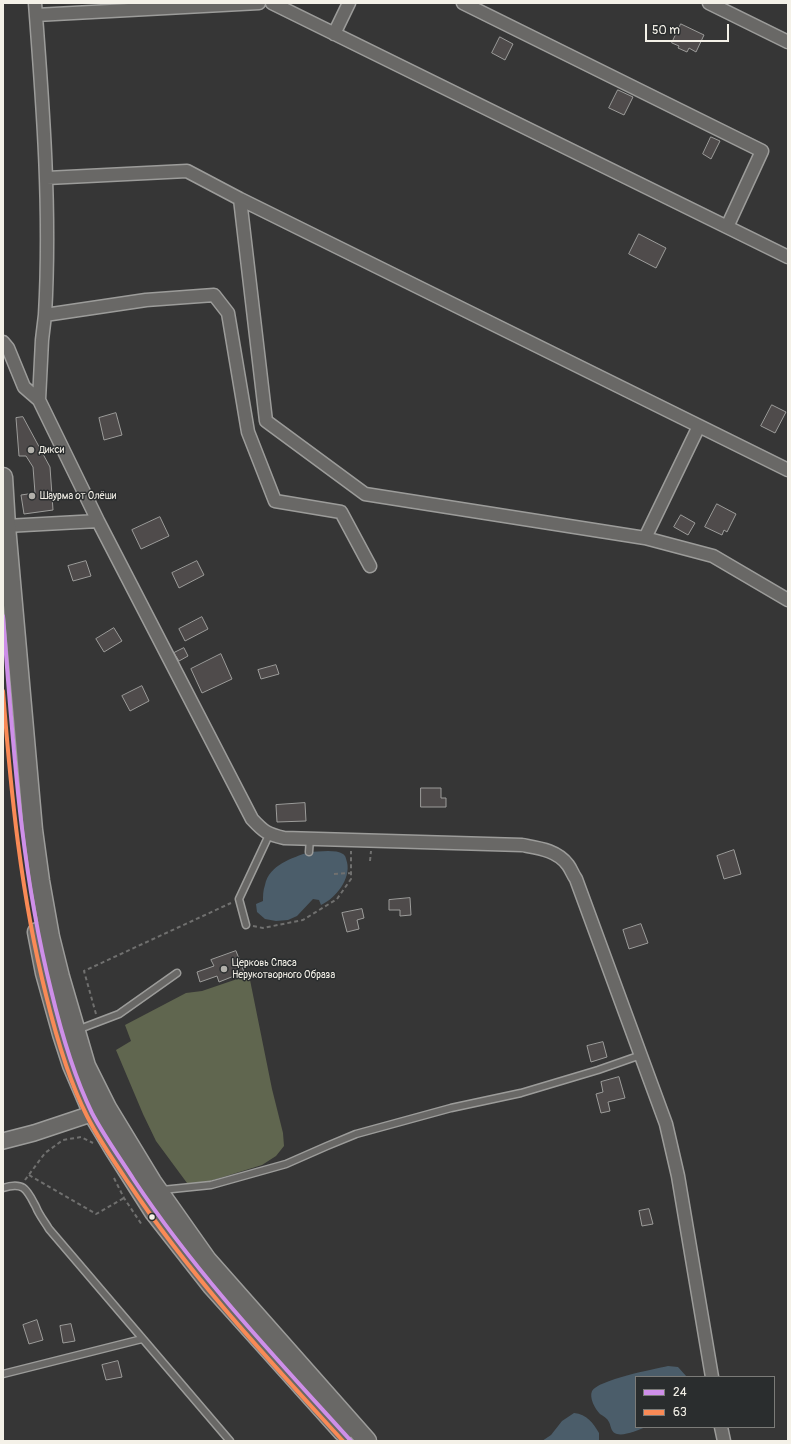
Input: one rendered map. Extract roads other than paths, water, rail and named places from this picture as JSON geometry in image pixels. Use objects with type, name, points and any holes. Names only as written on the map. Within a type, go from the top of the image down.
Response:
[{"type":"main road","points":[[3,477],[6,526],[38,873],[50,937],[60,977],[100,1111],[212,1265],[367,1441]]},
{"type":"main road","points":[[3,616],[20,814],[33,915],[45,973],[72,1065],[100,1111],[154,1212],[212,1286],[351,1441]]},
{"type":"street","points":[[39,400],[48,258],[47,178],[36,9],[259,3]]},
{"type":"street","points":[[272,3],[788,257]]},
{"type":"street","points":[[334,34],[349,3]]},
{"type":"street","points":[[463,3],[762,151],[727,227]]},
{"type":"street","points":[[709,3],[788,42]]},
{"type":"street","points":[[47,178],[187,171],[240,199],[788,470]]},
{"type":"street","points":[[240,199],[266,422],[365,494],[645,538],[713,556],[788,600]]},
{"type":"street","points":[[45,315],[146,300],[214,295],[228,313],[248,432],[275,501],[341,512],[370,566]]},
{"type":"street","points":[[3,342],[8,348],[24,387],[39,400],[98,521],[252,819],[260,827],[269,835],[284,838],[522,845],[544,848],[557,855],[568,864],[576,879],[666,1124],[678,1176],[712,1376]]},
{"type":"street","points":[[645,538],[700,426]]},
{"type":"street","points":[[6,526],[98,521]]},
{"type":"street","points":[[3,1141],[34,1133],[100,1111]]},
{"type":"street","points":[[721,1428],[724,1441]]},
{"type":"lane","points":[[246,925],[239,899],[269,835]]},
{"type":"lane","points":[[309,852],[310,838]]},
{"type":"lane","points":[[75,1031],[119,1014],[178,973]]},
{"type":"lane","points":[[158,1191],[173,1188],[211,1185],[286,1164],[356,1134],[451,1108],[521,1093],[598,1070],[641,1055]]},
{"type":"lane","points":[[3,1188],[12,1185],[25,1188],[30,1194],[36,1209],[49,1229],[230,1441]]},
{"type":"lane","points":[[3,1374],[142,1339]]},
{"type":"water","points":[[331,851],[340,852],[344,855],[348,868],[347,875],[341,887],[327,902],[321,905],[319,900],[313,899],[297,916],[288,920],[276,921],[265,919],[257,912],[256,904],[263,901],[264,887],[267,878],[276,867],[282,863],[309,852]]},
{"type":"water","points":[[668,1366],[678,1367],[686,1376],[635,1376],[635,1428],[643,1428],[624,1434],[617,1434],[614,1432],[605,1417],[600,1414],[594,1406],[591,1397],[592,1391],[604,1383],[639,1372]]},
{"type":"water","points":[[574,1413],[583,1415],[592,1423],[599,1433],[599,1441],[542,1441],[551,1435],[562,1421]]},
{"type":"place","name":"Дикси","points":[[31,450]]},
{"type":"place","name":"Шаурма от Олёши","points":[[32,496]]},
{"type":"place","name":"Церковь Спаса Нерукотворного Образа","points":[[224,969]]}]
